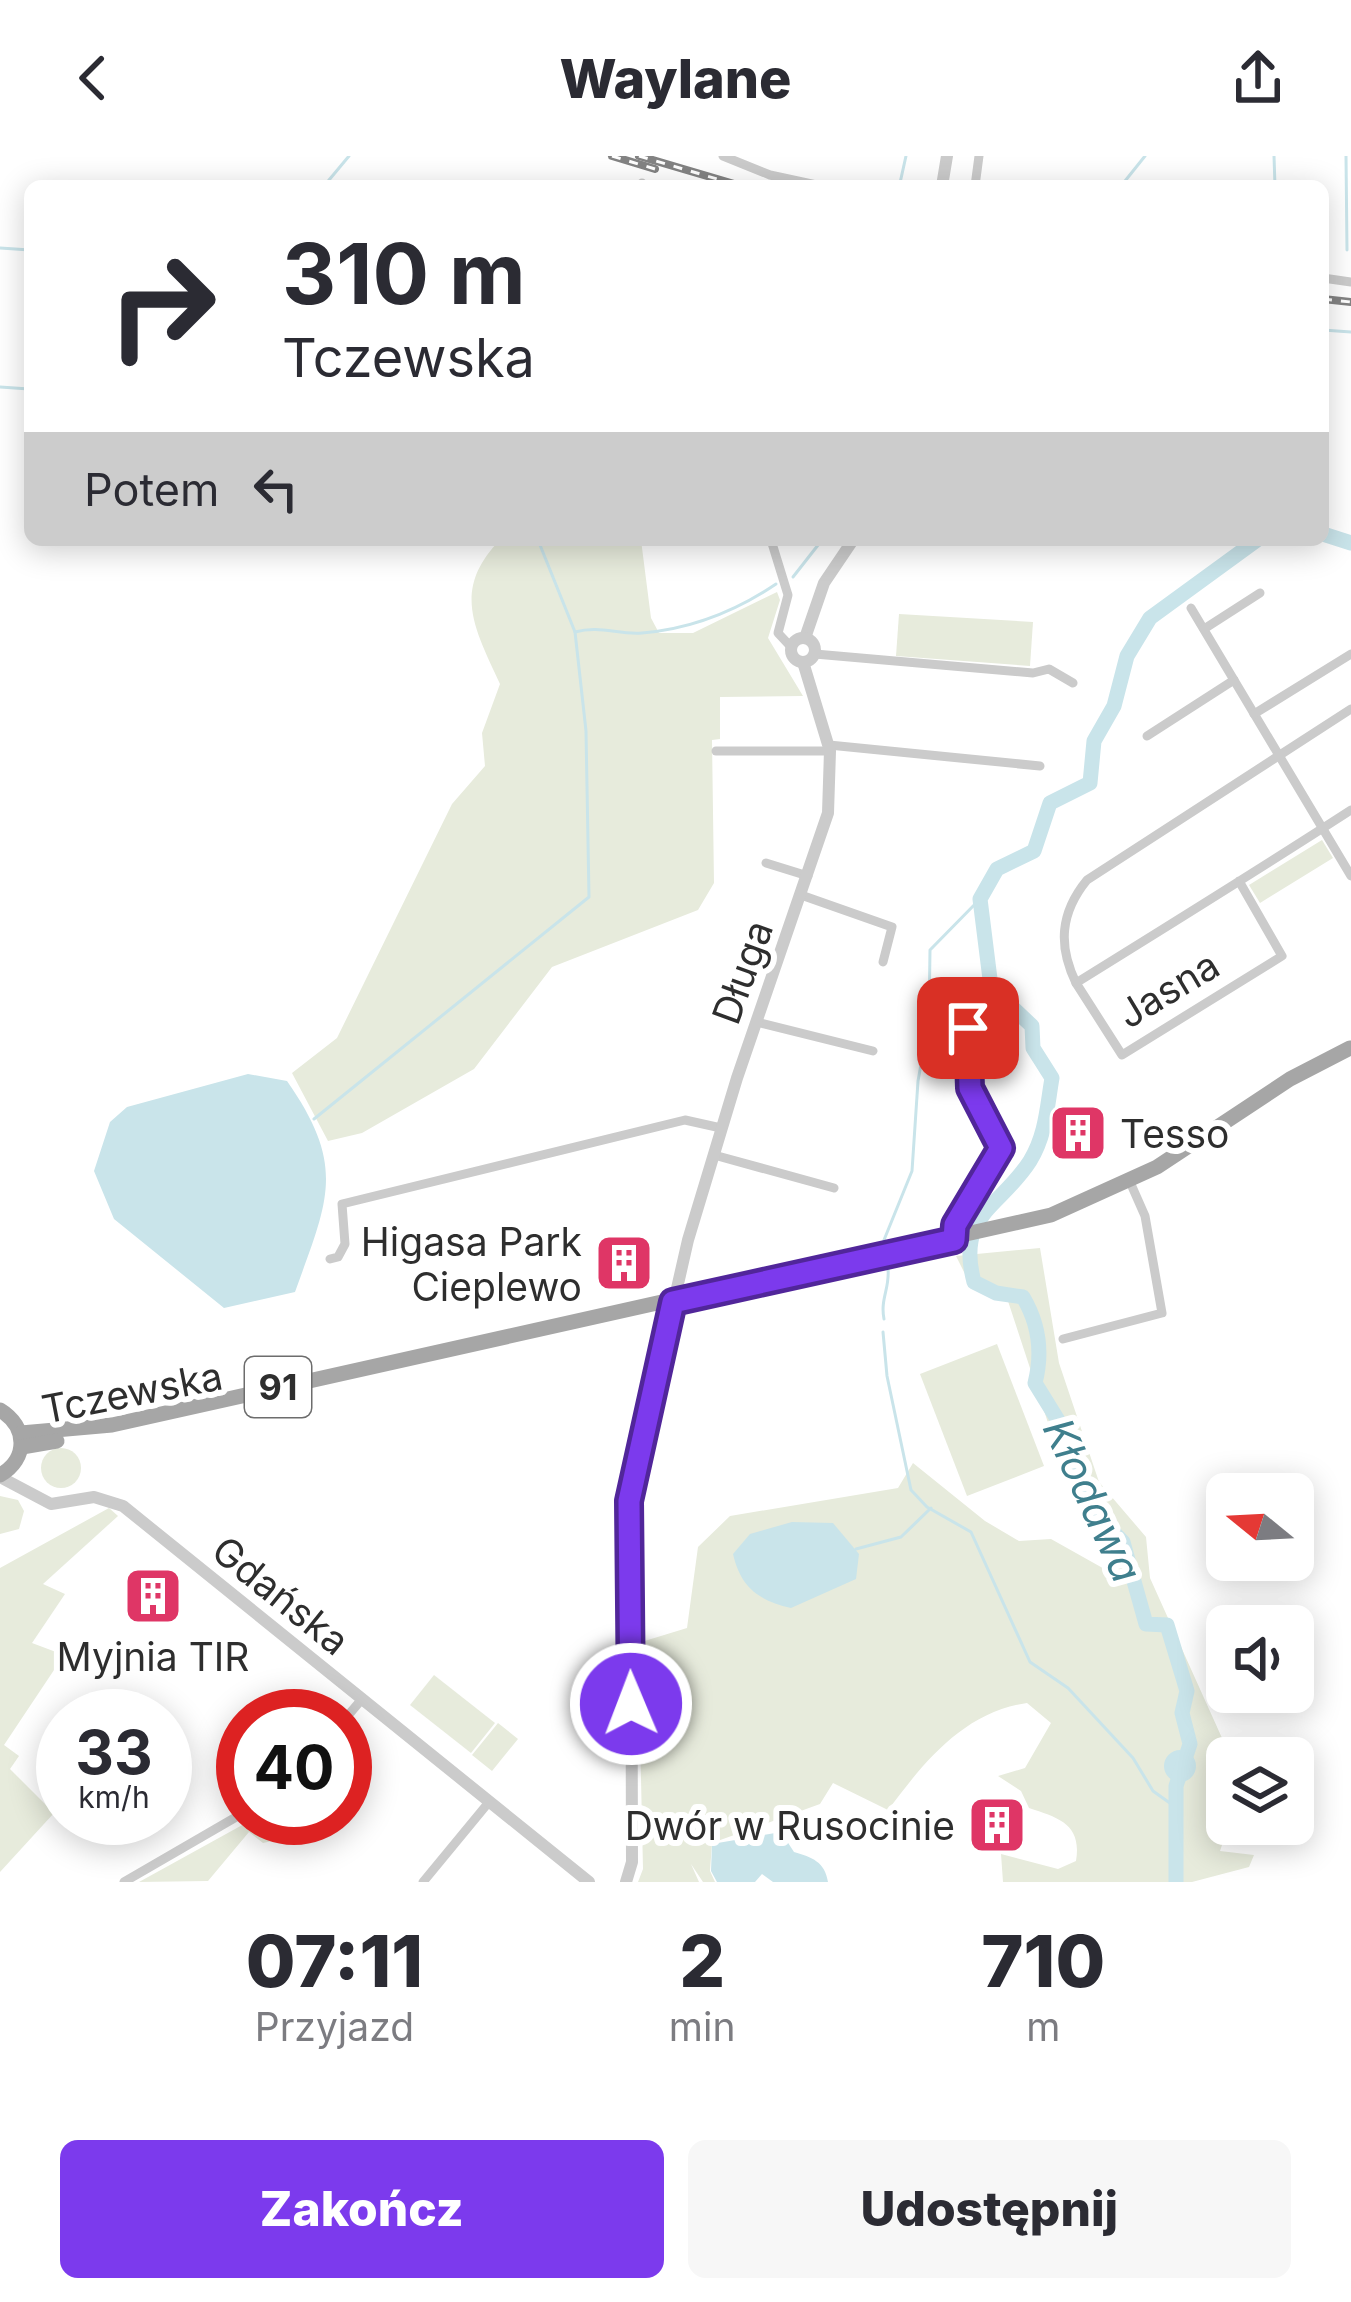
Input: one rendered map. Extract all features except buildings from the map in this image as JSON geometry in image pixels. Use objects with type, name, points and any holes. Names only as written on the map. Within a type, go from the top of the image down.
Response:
[{"type":"main road","name":"Tczewska","points":[[20,1446],[143,1427],[959,1239],[1066,1210],[1130,1182],[1351,1048]]},
{"type":"main road","points":[[0,1410],[20,1446],[0,1476]]},
{"type":"street","points":[[723,156],[793,180]]},
{"type":"street","points":[[773,546],[788,596],[778,634],[791,648],[806,638],[824,583],[850,546]]},
{"type":"street","points":[[1204,629],[1260,593]]},
{"type":"street","points":[[1191,608],[1351,876]]},
{"type":"street","name":"Długa","points":[[626,1882],[632,1862],[629,1501],[673,1302],[721,1128],[830,801],[829,748],[809,658],[814,644],[806,638]]},
{"type":"street","name":"Długa","points":[[791,648],[809,658]]},
{"type":"street","points":[[1254,714],[1351,654]]},
{"type":"street","points":[[809,658],[1033,673],[1049,669],[1073,683]]},
{"type":"street","points":[[1148,736],[1234,680]]},
{"type":"street","points":[[1076,983],[1062,936],[1070,908],[1087,880],[1351,709]]},
{"type":"street","points":[[716,751],[829,748],[1040,766]]},
{"type":"street","name":"Jasna","points":[[1239,881],[1283,949],[1282,956],[1122,1054],[1076,983],[1351,810]]},
{"type":"street","points":[[766,863],[808,876]]},
{"type":"street","points":[[801,895],[892,927],[883,962]]},
{"type":"street","points":[[756,1022],[873,1051]]},
{"type":"street","points":[[959,1239],[955,1225],[1001,1148],[970,1088],[968,1028]]},
{"type":"street","points":[[330,1259],[338,1258],[345,1244],[342,1204],[685,1120],[721,1128]]},
{"type":"street","points":[[714,1155],[834,1187]]},
{"type":"street","points":[[1063,1339],[1162,1313],[1145,1216],[1130,1182]]},
{"type":"street","points":[[20,1446],[30,1493]]},
{"type":"street","name":"Gdańska","points":[[0,1476],[50,1504],[94,1497],[116,1502],[350,1689]]},
{"type":"street","name":"Gdańska","points":[[372,1707],[589,1882]]},
{"type":"street","points":[[423,1882],[489,1802]]},
{"type":"street","points":[[124,1882],[216,1829]]},
{"type":"shaded area","points":[[495,546],[642,546],[651,618],[659,633],[693,633],[777,592],[780,600],[768,638],[803,696],[720,697],[720,739],[712,740],[714,883],[698,910],[552,967],[474,1069],[362,1133],[328,1141],[292,1073],[337,1038],[452,804],[485,766],[482,733],[500,684],[472,610],[476,576]]},
{"type":"shaded area","points":[[899,614],[1033,622],[1030,666],[896,656]]},
{"type":"shaded area","points":[[1322,840],[1333,858],[1260,903],[1249,885]]},
{"type":"shaded area","points":[[1040,1248],[1059,1363],[1099,1482],[1146,1537],[1150,1578],[1206,1702],[1206,1713],[1211,1713],[1222,1737],[1206,1737],[1206,1845],[1254,1855],[1249,1867],[1192,1882],[1003,1882],[1001,1854],[1058,1869],[1076,1861],[1072,1831],[1050,1815],[1029,1808],[1021,1791],[998,1776],[1025,1768],[1051,1723],[1027,1703],[1004,1708],[965,1728],[931,1757],[888,1810],[833,1783],[820,1804],[712,1843],[710,1871],[715,1882],[703,1882],[691,1864],[699,1882],[638,1882],[643,1869],[638,1643],[687,1628],[698,1547],[730,1516],[898,1488],[913,1463],[985,1521],[1019,1541],[1051,1539],[1108,1571],[1110,1541],[1076,1508],[1005,1292],[973,1290],[956,1256]]},
{"type":"shaded area","points":[[997,1344],[1044,1466],[967,1496],[920,1374]]},
{"type":"shaded area","points":[[61,1448],[75,1454],[81,1468],[75,1482],[61,1488],[47,1482],[41,1468],[47,1454]]},
{"type":"shaded area","points":[[0,1496],[18,1500],[24,1511],[19,1529],[0,1534]]},
{"type":"shaded area","points":[[109,1508],[118,1516],[43,1584],[65,1594],[32,1643],[64,1655],[41,1689],[36,1689],[36,1697],[4,1745],[19,1756],[10,1769],[36,1795],[36,1833],[0,1872],[0,1568]]},
{"type":"shaded area","points":[[434,1675],[495,1723],[471,1753],[410,1705]]},
{"type":"shaded area","points":[[498,1723],[518,1739],[492,1771],[472,1755]]},
{"type":"shaded area","points":[[216,1840],[216,1845],[238,1845],[208,1881],[139,1882]]},
{"type":"water","points":[[248,1074],[287,1081],[318,1137],[326,1184],[316,1232],[295,1292],[224,1308],[114,1219],[94,1171],[110,1122],[127,1107]]},
{"type":"water","points":[[792,1522],[833,1523],[859,1554],[856,1579],[791,1608],[753,1591],[733,1554],[750,1534]]},
{"type":"water","points":[[1180,1750],[1191,1755],[1196,1766],[1191,1777],[1180,1782],[1169,1777],[1164,1766],[1169,1755]]},
{"type":"water","points":[[781,1832],[794,1852],[821,1865],[828,1882],[773,1882],[762,1874],[755,1882],[717,1882],[711,1871],[712,1844]]},
{"type":"waterway","points":[[329,180],[349,156]]},
{"type":"waterway","points":[[901,180],[906,156]]},
{"type":"waterway","points":[[1126,180],[1145,156]]},
{"type":"waterway","points":[[1274,156],[1275,180]]},
{"type":"waterway","points":[[1346,156],[1347,250]]},
{"type":"waterway","points":[[0,248],[24,250]]},
{"type":"waterway","points":[[1329,330],[1351,332]]},
{"type":"waterway","points":[[0,387],[24,389]]},
{"type":"waterway","name":"Kłodawa","points":[[1329,536],[1351,543]]},
{"type":"waterway","points":[[540,546],[575,632]]},
{"type":"waterway","points":[[793,577],[817,546]]},
{"type":"waterway","name":"Kłodawa","points":[[1176,1882],[1176,1786],[1190,1744],[1182,1713],[1187,1691],[1167,1625],[1146,1624],[1123,1542],[1084,1502],[1068,1465],[1064,1430],[1035,1383],[1038,1338],[1023,1297],[996,1293],[974,1282],[970,1259],[976,1226],[1030,1161],[1045,1121],[1052,1078],[1033,1048],[1032,1026],[991,987],[980,899],[997,869],[1034,851],[1050,803],[1090,783],[1094,741],[1114,706],[1127,656],[1150,618],[1249,546]]},
{"type":"waterway","points":[[314,1119],[589,897],[586,731],[575,632],[642,633],[695,623],[776,584]]},
{"type":"waterway","name":"Kłodawa","points":[[884,1240],[912,1171],[918,1081],[929,1020],[930,950],[980,899]]},
{"type":"waterway","name":"Kłodawa","points":[[884,1319],[888,1269]]},
{"type":"waterway","name":"Kłodawa","points":[[883,1332],[887,1376],[911,1490],[927,1507],[971,1532],[1030,1662],[1068,1688],[1133,1758],[1153,1791],[1174,1806]]},
{"type":"waterway","points":[[856,1549],[901,1537],[931,1508]]},
{"type":"railway","points":[[612,156],[655,169]]},
{"type":"railway","points":[[639,156],[721,180]]},
{"type":"railway","points":[[1329,300],[1351,302]]},
{"type":"place","name":"Tesso","points":[[1078,1133]]},
{"type":"place","name":"Higasa Park Cieplewo","points":[[624,1263]]},
{"type":"place","name":"Myjnia TIR","points":[[153,1596]]},
{"type":"place","name":"Dwór w Rusocinie","points":[[997,1825]]},
{"type":"route","points":[[631,1704],[629,1501],[673,1302],[954,1240],[955,1225],[1001,1148],[999,1136],[970,1088],[968,1028]]}]
